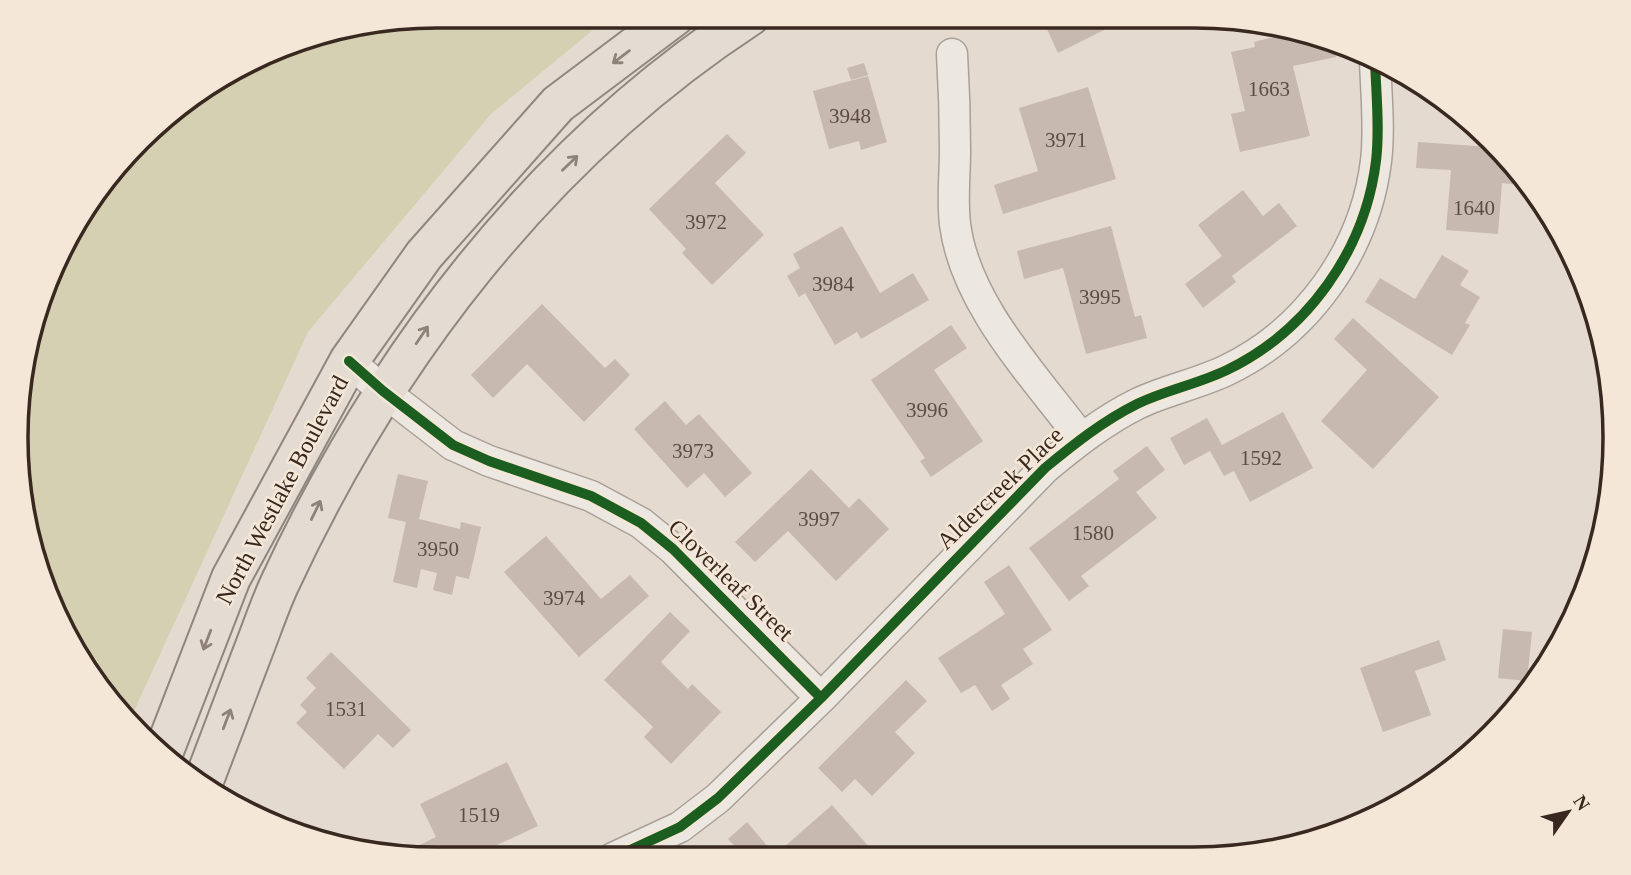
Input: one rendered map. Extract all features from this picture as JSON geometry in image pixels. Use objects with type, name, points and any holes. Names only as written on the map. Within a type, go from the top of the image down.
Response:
[{"type":"main road","name":"North Westlake Boulevard","points":[[167,745],[231,578],[349,362],[424,255],[558,104],[659,28]]},
{"type":"main road","name":"North Westlake Boulevard","points":[[206,775],[278,587],[333,474],[383,391],[441,309],[489,249],[544,188],[609,126],[673,72],[734,28]]},
{"type":"street","points":[[952,54],[955,153],[952,186],[955,225],[964,266],[989,315],[1081,438]]},
{"type":"street","name":"Aldercreek Place","points":[[637,847],[680,827],[718,798],[821,698],[1045,468],[1081,438],[1137,404],[1228,370],[1270,344],[1310,308],[1345,259],[1366,212],[1376,161],[1375,70]]},
{"type":"street","name":"Cloverleaf Street","points":[[349,362],[453,445],[489,461],[591,496],[641,523],[673,549],[821,698]]},
{"type":"shaded area","points":[[595,28],[491,114],[308,332],[134,712],[97,665],[59,594],[36,517],[29,464],[29,411],[42,332],[70,256],[97,210],[130,167],[167,130],[210,97],[281,59],[358,36],[411,29]]},
{"type":"building","points":[[1047,28],[1108,28],[1058,53]]},
{"type":"building","points":[[1276,37],[1325,50],[1335,54],[1336,57],[1293,66],[1310,136],[1240,152],[1231,114],[1245,111],[1231,52],[1255,47],[1254,42]]},
{"type":"building","points":[[864,63],[868,75],[851,80],[847,68]]},
{"type":"building","points":[[868,76],[887,142],[861,150],[859,141],[829,149],[813,91]]},
{"type":"building","points":[[1088,87],[1116,179],[1003,214],[994,185],[1038,171],[1019,108]]},
{"type":"building","points":[[727,134],[746,153],[715,183],[764,235],[712,285],[682,253],[686,249],[649,209]]},
{"type":"building","points":[[1418,142],[1481,146],[1515,184],[1502,183],[1498,234],[1446,230],[1451,170],[1416,168]]},
{"type":"building","points":[[1243,190],[1263,216],[1279,203],[1297,226],[1232,276],[1236,282],[1203,308],[1185,284],[1222,256],[1198,225]]},
{"type":"building","points":[[842,226],[880,293],[913,273],[929,300],[861,339],[857,332],[835,345],[805,293],[799,297],[787,276],[800,268],[793,254]]},
{"type":"building","points":[[1111,226],[1135,317],[1141,315],[1147,338],[1086,354],[1063,268],[1024,279],[1017,251]]},
{"type":"building","points":[[1442,255],[1469,271],[1460,285],[1480,297],[1465,323],[1470,325],[1452,355],[1365,302],[1380,278],[1415,299]]},
{"type":"building","points":[[542,304],[605,368],[615,359],[630,375],[584,422],[527,364],[493,398],[471,375]]},
{"type":"building","points":[[1353,318],[1439,397],[1373,469],[1321,421],[1367,370],[1334,339]]},
{"type":"building","points":[[951,325],[967,348],[934,370],[983,441],[931,477],[920,461],[925,458],[871,380]]},
{"type":"building","points":[[665,401],[686,425],[699,414],[752,473],[725,497],[704,473],[687,488],[634,429]]},
{"type":"building","points":[[1283,412],[1313,468],[1250,502],[1234,471],[1224,476],[1210,451],[1184,465],[1170,438],[1207,418],[1222,445]]},
{"type":"building","points":[[1147,446],[1165,470],[1136,492],[1157,518],[1081,576],[1089,586],[1069,601],[1029,548],[1119,479],[1113,471]]},
{"type":"building","points":[[811,469],[849,508],[859,498],[889,529],[836,581],[788,531],[755,562],[735,542]]},
{"type":"building","points":[[398,474],[428,481],[419,519],[460,529],[461,522],[481,527],[469,579],[456,576],[452,595],[433,590],[437,573],[421,569],[417,588],[393,582],[406,522],[388,518]]},
{"type":"building","points":[[546,536],[601,599],[630,575],[649,596],[579,657],[504,572]]},
{"type":"building","points":[[1009,565],[1052,630],[1023,649],[1033,664],[1001,685],[1010,699],[992,711],[975,685],[961,693],[938,658],[1005,614],[984,582]]},
{"type":"building","points":[[670,612],[690,631],[661,662],[688,689],[692,684],[721,712],[671,764],[644,737],[653,727],[604,680]]},
{"type":"building","points":[[1503,629],[1532,632],[1528,674],[1523,681],[1498,678]]},
{"type":"building","points":[[1439,640],[1446,660],[1415,671],[1431,715],[1383,732],[1360,668]]},
{"type":"building","points":[[331,652],[411,730],[393,748],[378,734],[344,769],[296,723],[307,712],[300,705],[316,688],[306,678]]},
{"type":"building","points":[[906,680],[927,701],[895,732],[915,753],[872,796],[855,779],[842,792],[818,768]]},
{"type":"building","points":[[507,762],[538,826],[493,847],[417,846],[436,837],[420,804]]},
{"type":"building","points":[[832,805],[869,847],[784,847]]},
{"type":"building","points":[[747,822],[768,847],[736,847],[728,839]]},
{"type":"cycle path","points":[[637,847],[680,827],[718,798],[821,698],[1045,468],[1067,450],[1101,425],[1137,404],[1227,370],[1283,333],[1307,310],[1328,284],[1345,256],[1370,194],[1378,136],[1375,70]]},
{"type":"cycle path","points":[[349,361],[453,445],[489,461],[591,496],[641,523],[673,549],[821,698]]}]
